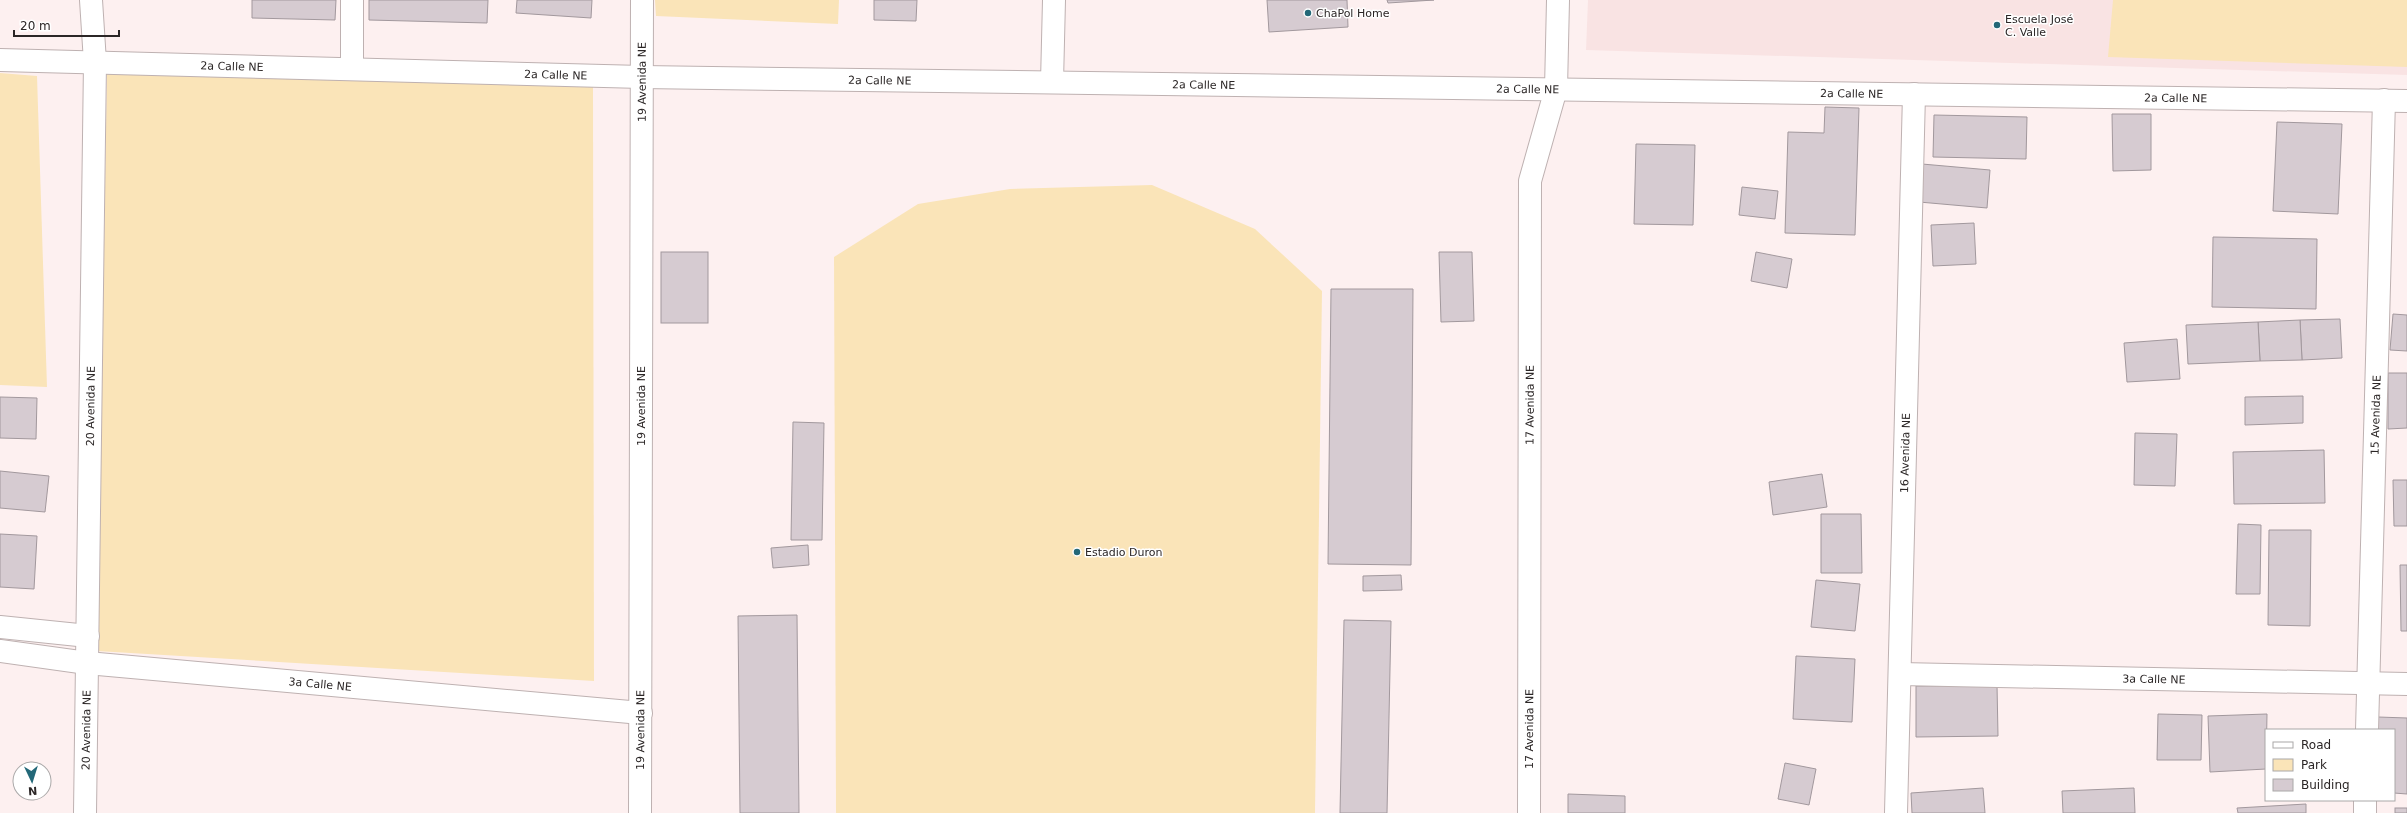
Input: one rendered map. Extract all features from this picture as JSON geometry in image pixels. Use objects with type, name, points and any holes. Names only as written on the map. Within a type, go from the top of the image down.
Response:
[{"type":"street","name":"20 Avenida NE","points":[[85,813],[95,62],[91,0]]},
{"type":"street","points":[[352,0],[352,69]]},
{"type":"street","name":"19 Avenida NE","points":[[640,813],[642,0]]},
{"type":"street","points":[[1052,82],[1054,0]]},
{"type":"street","name":"17 Avenida NE","points":[[1529,813],[1530,181],[1556,89],[1558,0]]},
{"type":"street","name":"2a Calle NE","points":[[0,60],[642,77],[2407,101]]},
{"type":"street","name":"16 Avenida NE","points":[[1896,813],[1914,94]]},
{"type":"street","name":"15 Avenida NE","points":[[2367,729],[2384,100]]},
{"type":"street","points":[[0,627],[88,636]]},
{"type":"street","name":"3a Calle NE","points":[[0,651],[87,663],[640,713]]},
{"type":"street","name":"3a Calle NE","points":[[1900,674],[2407,684]]},
{"type":"street","points":[[2365,801],[2365,813]]},
{"type":"shaded area","name":"Escuela José C. Valle","points":[[1588,0],[2407,0],[2407,75],[1586,50]]},
{"type":"green space","points":[[655,0],[839,0],[838,24],[656,16]]},
{"type":"green space","points":[[2113,0],[2407,0],[2407,67],[2108,57]]},
{"type":"green space","points":[[107,70],[593,85],[594,681],[97,651]]},
{"type":"green space","points":[[0,73],[37,76],[47,387],[0,385]]},
{"type":"green space","name":"Estadio Duron","points":[[1152,185],[1255,229],[1322,291],[1315,813],[836,813],[834,257],[918,204],[1010,189]]},
{"type":"building","points":[[252,0],[336,0],[335,20],[252,18]]},
{"type":"building","points":[[369,0],[488,0],[487,23],[369,20]]},
{"type":"building","points":[[517,0],[592,0],[591,18],[516,13]]},
{"type":"building","points":[[874,0],[917,0],[916,21],[874,20]]},
{"type":"building","name":"ChaPol Home","points":[[1267,0],[1347,0],[1348,27],[1269,32]]},
{"type":"building","points":[[1387,0],[1434,0],[1388,3]]},
{"type":"building","points":[[1825,107],[1859,108],[1855,235],[1785,233],[1788,132],[1824,133]]},
{"type":"building","points":[[2112,114],[2151,114],[2151,170],[2113,171]]},
{"type":"building","points":[[1934,115],[2027,117],[2026,159],[1933,157]]},
{"type":"building","points":[[2277,122],[2342,124],[2338,214],[2273,211]]},
{"type":"building","points":[[1636,144],[1695,145],[1693,225],[1634,224]]},
{"type":"building","points":[[1922,164],[1990,170],[1987,208],[1919,202]]},
{"type":"building","points":[[1742,187],[1778,191],[1775,219],[1739,215]]},
{"type":"building","points":[[1974,223],[1976,264],[1933,266],[1931,225]]},
{"type":"building","points":[[2213,237],[2317,239],[2316,309],[2212,307]]},
{"type":"building","points":[[661,252],[708,252],[708,323],[661,323]]},
{"type":"building","points":[[1439,252],[1472,252],[1474,321],[1441,322]]},
{"type":"building","points":[[1756,252],[1792,259],[1787,288],[1751,281]]},
{"type":"building","points":[[1331,289],[1413,289],[1411,565],[1328,564]]},
{"type":"building","points":[[2393,314],[2407,315],[2407,351],[2390,350]]},
{"type":"building","points":[[2340,319],[2342,358],[2302,360],[2300,320]]},
{"type":"building","points":[[2300,320],[2302,360],[2260,361],[2258,322]]},
{"type":"building","points":[[2258,322],[2260,361],[2188,364],[2186,325]]},
{"type":"building","points":[[2177,339],[2180,379],[2127,382],[2124,343]]},
{"type":"building","points":[[2388,373],[2407,373],[2407,428],[2388,429]]},
{"type":"building","points":[[2303,396],[2303,423],[2245,425],[2245,397]]},
{"type":"building","points":[[0,397],[37,398],[36,439],[0,438]]},
{"type":"building","points":[[793,422],[824,423],[822,540],[791,540]]},
{"type":"building","points":[[2135,433],[2177,434],[2175,486],[2134,485]]},
{"type":"building","points":[[2324,450],[2325,503],[2234,504],[2233,452]]},
{"type":"building","points":[[0,471],[49,476],[45,512],[0,508]]},
{"type":"building","points":[[1822,474],[1827,507],[1773,515],[1769,482]]},
{"type":"building","points":[[2393,480],[2407,480],[2407,526],[2394,526]]},
{"type":"building","points":[[1821,514],[1861,514],[1862,573],[1821,573]]},
{"type":"building","points":[[2238,524],[2261,525],[2260,594],[2236,594]]},
{"type":"building","points":[[2269,530],[2311,530],[2310,626],[2268,625]]},
{"type":"building","points":[[0,534],[37,536],[34,589],[0,587]]},
{"type":"building","points":[[808,545],[809,565],[773,568],[771,548]]},
{"type":"building","points":[[2400,565],[2407,565],[2407,631],[2401,631]]},
{"type":"building","points":[[1401,575],[1402,590],[1363,591],[1363,576]]},
{"type":"building","points":[[1816,580],[1860,584],[1855,631],[1811,627]]},
{"type":"building","points":[[797,615],[799,813],[740,813],[738,616]]},
{"type":"building","points":[[1344,620],[1391,621],[1387,813],[1340,813]]},
{"type":"building","points":[[1796,656],[1855,659],[1852,722],[1793,719]]},
{"type":"building","points":[[1997,685],[1998,736],[1916,737],[1916,686]]},
{"type":"building","points":[[2158,714],[2202,715],[2201,760],[2157,760]]},
{"type":"building","points":[[2267,714],[2267,729],[2265,729],[2265,769],[2210,772],[2208,716]]},
{"type":"building","points":[[2378,717],[2407,718],[2407,794],[2395,793],[2395,729],[2378,729]]},
{"type":"building","points":[[1785,763],[1816,769],[1809,805],[1778,799]]},
{"type":"building","points":[[1983,788],[1985,813],[1912,813],[1911,793]]},
{"type":"building","points":[[2134,788],[2135,813],[2063,813],[2062,791]]},
{"type":"building","points":[[1568,794],[1625,796],[1625,813],[1568,813]]},
{"type":"building","points":[[2306,804],[2306,813],[2238,813],[2237,808]]},
{"type":"building","points":[[2395,808],[2407,808],[2407,813],[2395,813]]},
{"type":"place","name":"ChaPol Home","points":[[1308,13]]},
{"type":"place","name":"Escuela José C. Valle","points":[[1997,25]]},
{"type":"place","name":"Estadio Duron","points":[[1077,552]]}]
